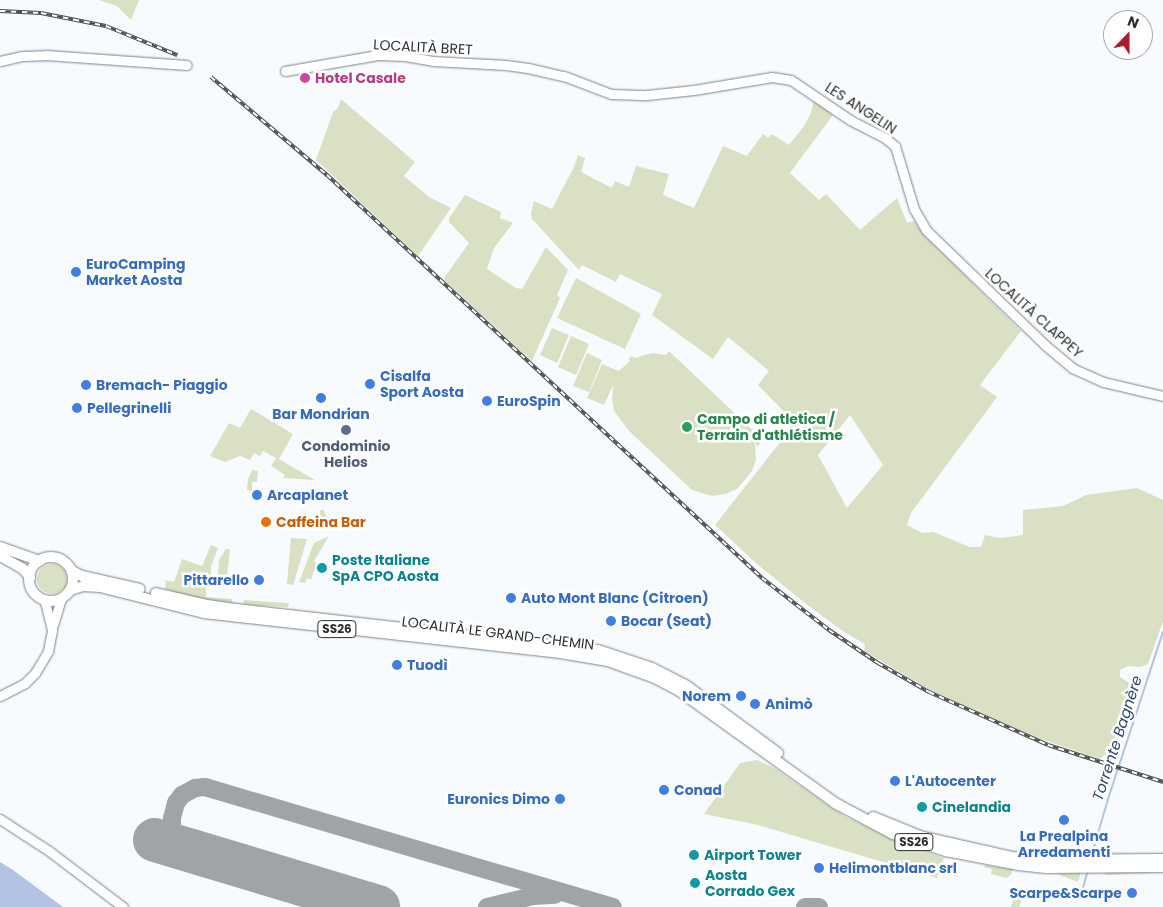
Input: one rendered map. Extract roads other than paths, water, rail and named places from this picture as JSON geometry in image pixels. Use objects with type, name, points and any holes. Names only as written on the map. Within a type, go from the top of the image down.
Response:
[{"type":"main road","name":"LOCALITÀ LE GRAND-CHEMIN","points":[[0,547],[40,561],[46,558],[57,558],[67,564],[72,571],[82,576],[207,605],[598,650],[652,668],[687,686],[798,769],[874,818],[920,836],[974,850],[1032,859],[1084,864]]},
{"type":"main road","points":[[0,556],[23,569],[30,577]]},
{"type":"main road","points":[[40,561],[32,569],[30,577],[33,590],[44,600],[61,598],[70,590],[73,581],[72,571]]},
{"type":"main road","name":"LOCALITÀ LE GRAND-CHEMIN","points":[[70,590],[83,586],[100,587],[204,613],[554,652],[608,662],[640,672],[678,690],[835,803],[893,834],[930,847],[1003,863],[1040,867],[1084,864]]},
{"type":"main road","name":"SS26","points":[[1084,864],[1163,859]]},
{"type":"main road","name":"SS26","points":[[1084,864],[1163,867]]},
{"type":"street","points":[[0,60],[46,55],[187,66]]},
{"type":"street","name":"LOCALITÀ BRET","points":[[285,71],[378,55],[456,63],[506,65],[559,75],[611,94],[647,96],[694,90]]},
{"type":"street","name":"LES ANGELIN","points":[[694,90],[772,77],[783,78],[805,87],[850,120],[885,138],[895,146],[914,209],[926,230],[972,276]]},
{"type":"street","name":"LOCALITÀ CLAPPEY","points":[[972,276],[1072,368],[1103,382],[1163,396]]},
{"type":"street","points":[[0,696],[25,684],[35,674],[50,646],[52,630],[61,598]]},
{"type":"street","points":[[44,600],[52,630]]},
{"type":"street","points":[[0,819],[49,851],[123,907]]},
{"type":"water","points":[[0,862],[13,870],[63,907],[0,907]]},
{"type":"waterway","name":"Torrente Bagnère","points":[[1093,850],[1163,632]]},
{"type":"waterway","points":[[1083,888],[1087,873]]},
{"type":"railway","points":[[0,11],[41,13],[106,26],[177,55]]},
{"type":"railway","points":[[211,77],[327,175],[762,578],[829,630],[878,663],[929,692],[1048,745],[1163,782]]},
{"type":"place","name":"Hotel Casale","points":[[305,78]]},
{"type":"place","name":"EuroCamping Market Aosta","points":[[76,272]]},
{"type":"place","name":"Cisalfa Sport Aosta","points":[[370,384]]},
{"type":"place","name":"Bremach- Piaggio","points":[[86,385]]},
{"type":"place","name":"Bar Mondrian","points":[[321,398]]},
{"type":"place","name":"EuroSpin","points":[[487,401]]},
{"type":"place","name":"Pellegrinelli","points":[[77,408]]},
{"type":"place","name":"Campo di atletica / Terrain d'athlétisme","points":[[687,427]]},
{"type":"place","name":"Condominio Helios","points":[[346,430]]},
{"type":"place","name":"Arcaplanet","points":[[257,495]]},
{"type":"place","name":"Caffeina Bar","points":[[266,522]]},
{"type":"place","name":"Poste Italiane SpA CPO Aosta","points":[[322,568]]},
{"type":"place","name":"Pittarello","points":[[259,580]]},
{"type":"place","name":"Auto Mont Blanc (Citroen)","points":[[511,598]]},
{"type":"place","name":"Bocar (Seat)","points":[[611,621]]},
{"type":"place","name":"Tuodì","points":[[397,665]]},
{"type":"place","name":"Norem","points":[[741,696]]},
{"type":"place","name":"Animò","points":[[755,704]]},
{"type":"place","name":"L'Autocenter","points":[[895,781]]},
{"type":"place","name":"Conad","points":[[664,790]]},
{"type":"place","name":"Euronics Dimo","points":[[560,799]]},
{"type":"place","name":"Cinelandia","points":[[922,807]]},
{"type":"place","name":"La Prealpina Arredamenti","points":[[1064,820]]},
{"type":"place","name":"Airport Tower","points":[[694,855]]},
{"type":"place","name":"Helimontblanc srl","points":[[819,868]]},
{"type":"place","name":"Aosta Corrado Gex","points":[[695,883]]},
{"type":"place","name":"Scarpe&Scarpe","points":[[1132,893]]}]
